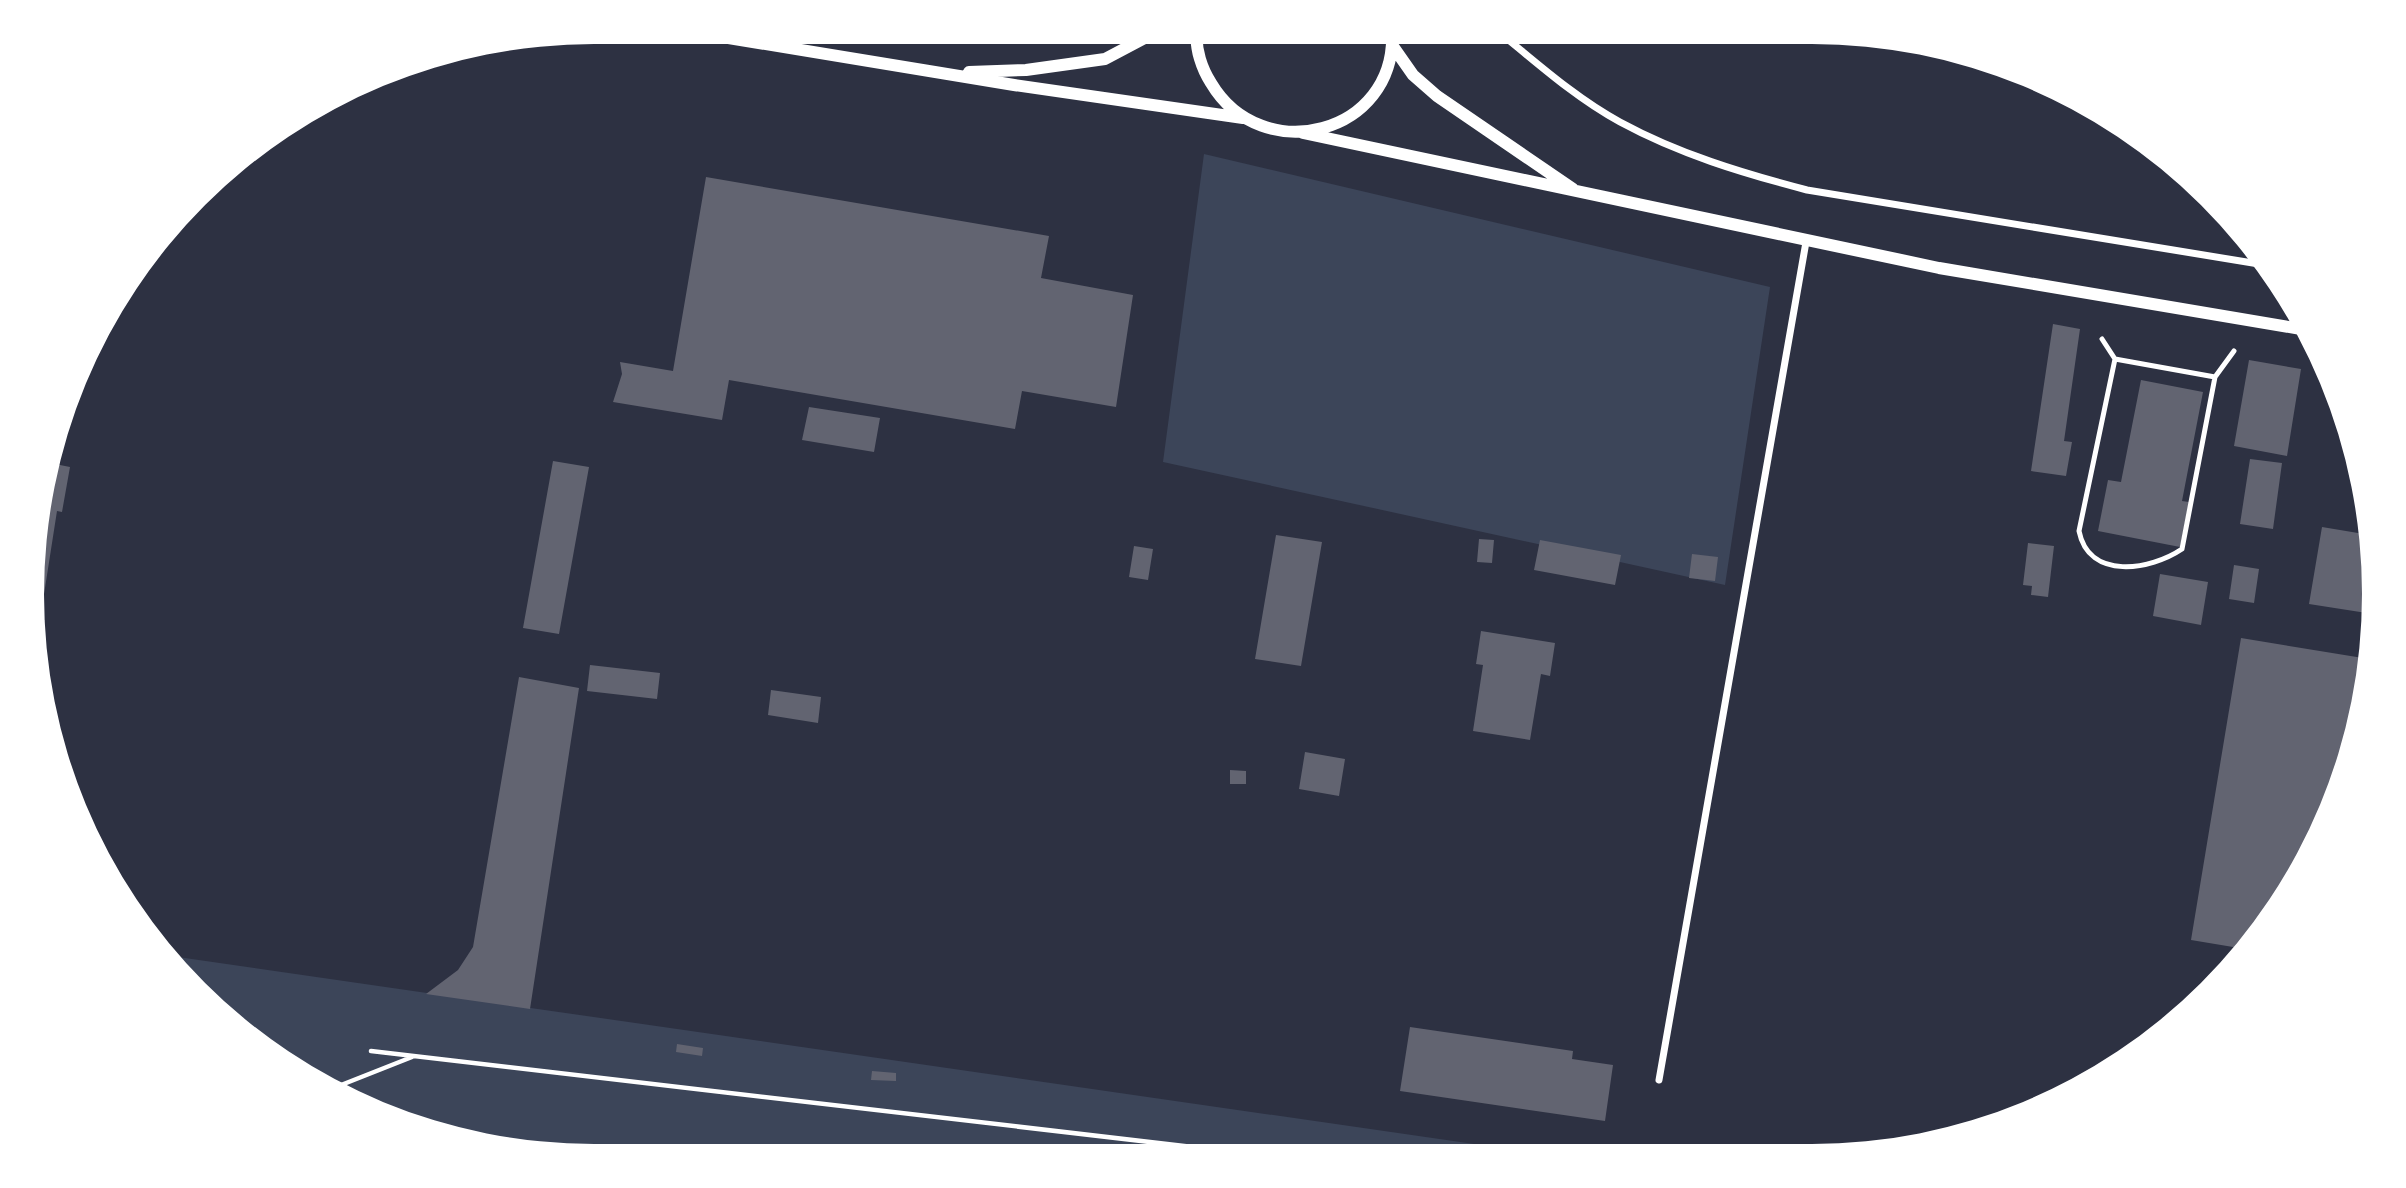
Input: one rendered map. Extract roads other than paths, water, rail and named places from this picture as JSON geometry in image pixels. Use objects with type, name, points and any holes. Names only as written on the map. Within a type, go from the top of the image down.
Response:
[{"type":"street","points":[[765,44],[1243,118]]},
{"type":"street","points":[[941,73],[1026,70],[1105,59],[1133,44]]},
{"type":"street","points":[[1200,44],[1203,71],[1219,98],[1243,118],[1272,131],[1303,133],[1806,242],[2073,293],[2294,328]]},
{"type":"street","points":[[1303,133],[1336,126],[1355,112],[1380,82],[1390,44]]},
{"type":"street","points":[[1395,44],[1413,75],[1437,96],[1580,193]]},
{"type":"street","points":[[1514,44],[1573,92],[1619,121],[1679,151],[1744,173],[1807,190],[2252,263]]},
{"type":"street","points":[[1659,1080],[1806,242]]},
{"type":"lane","points":[[2102,339],[2115,359],[2080,531],[2082,544],[2089,554],[2119,566],[2153,565],[2182,549],[2216,377],[2234,351]]},
{"type":"lane","points":[[2115,359],[2216,377]]}]
